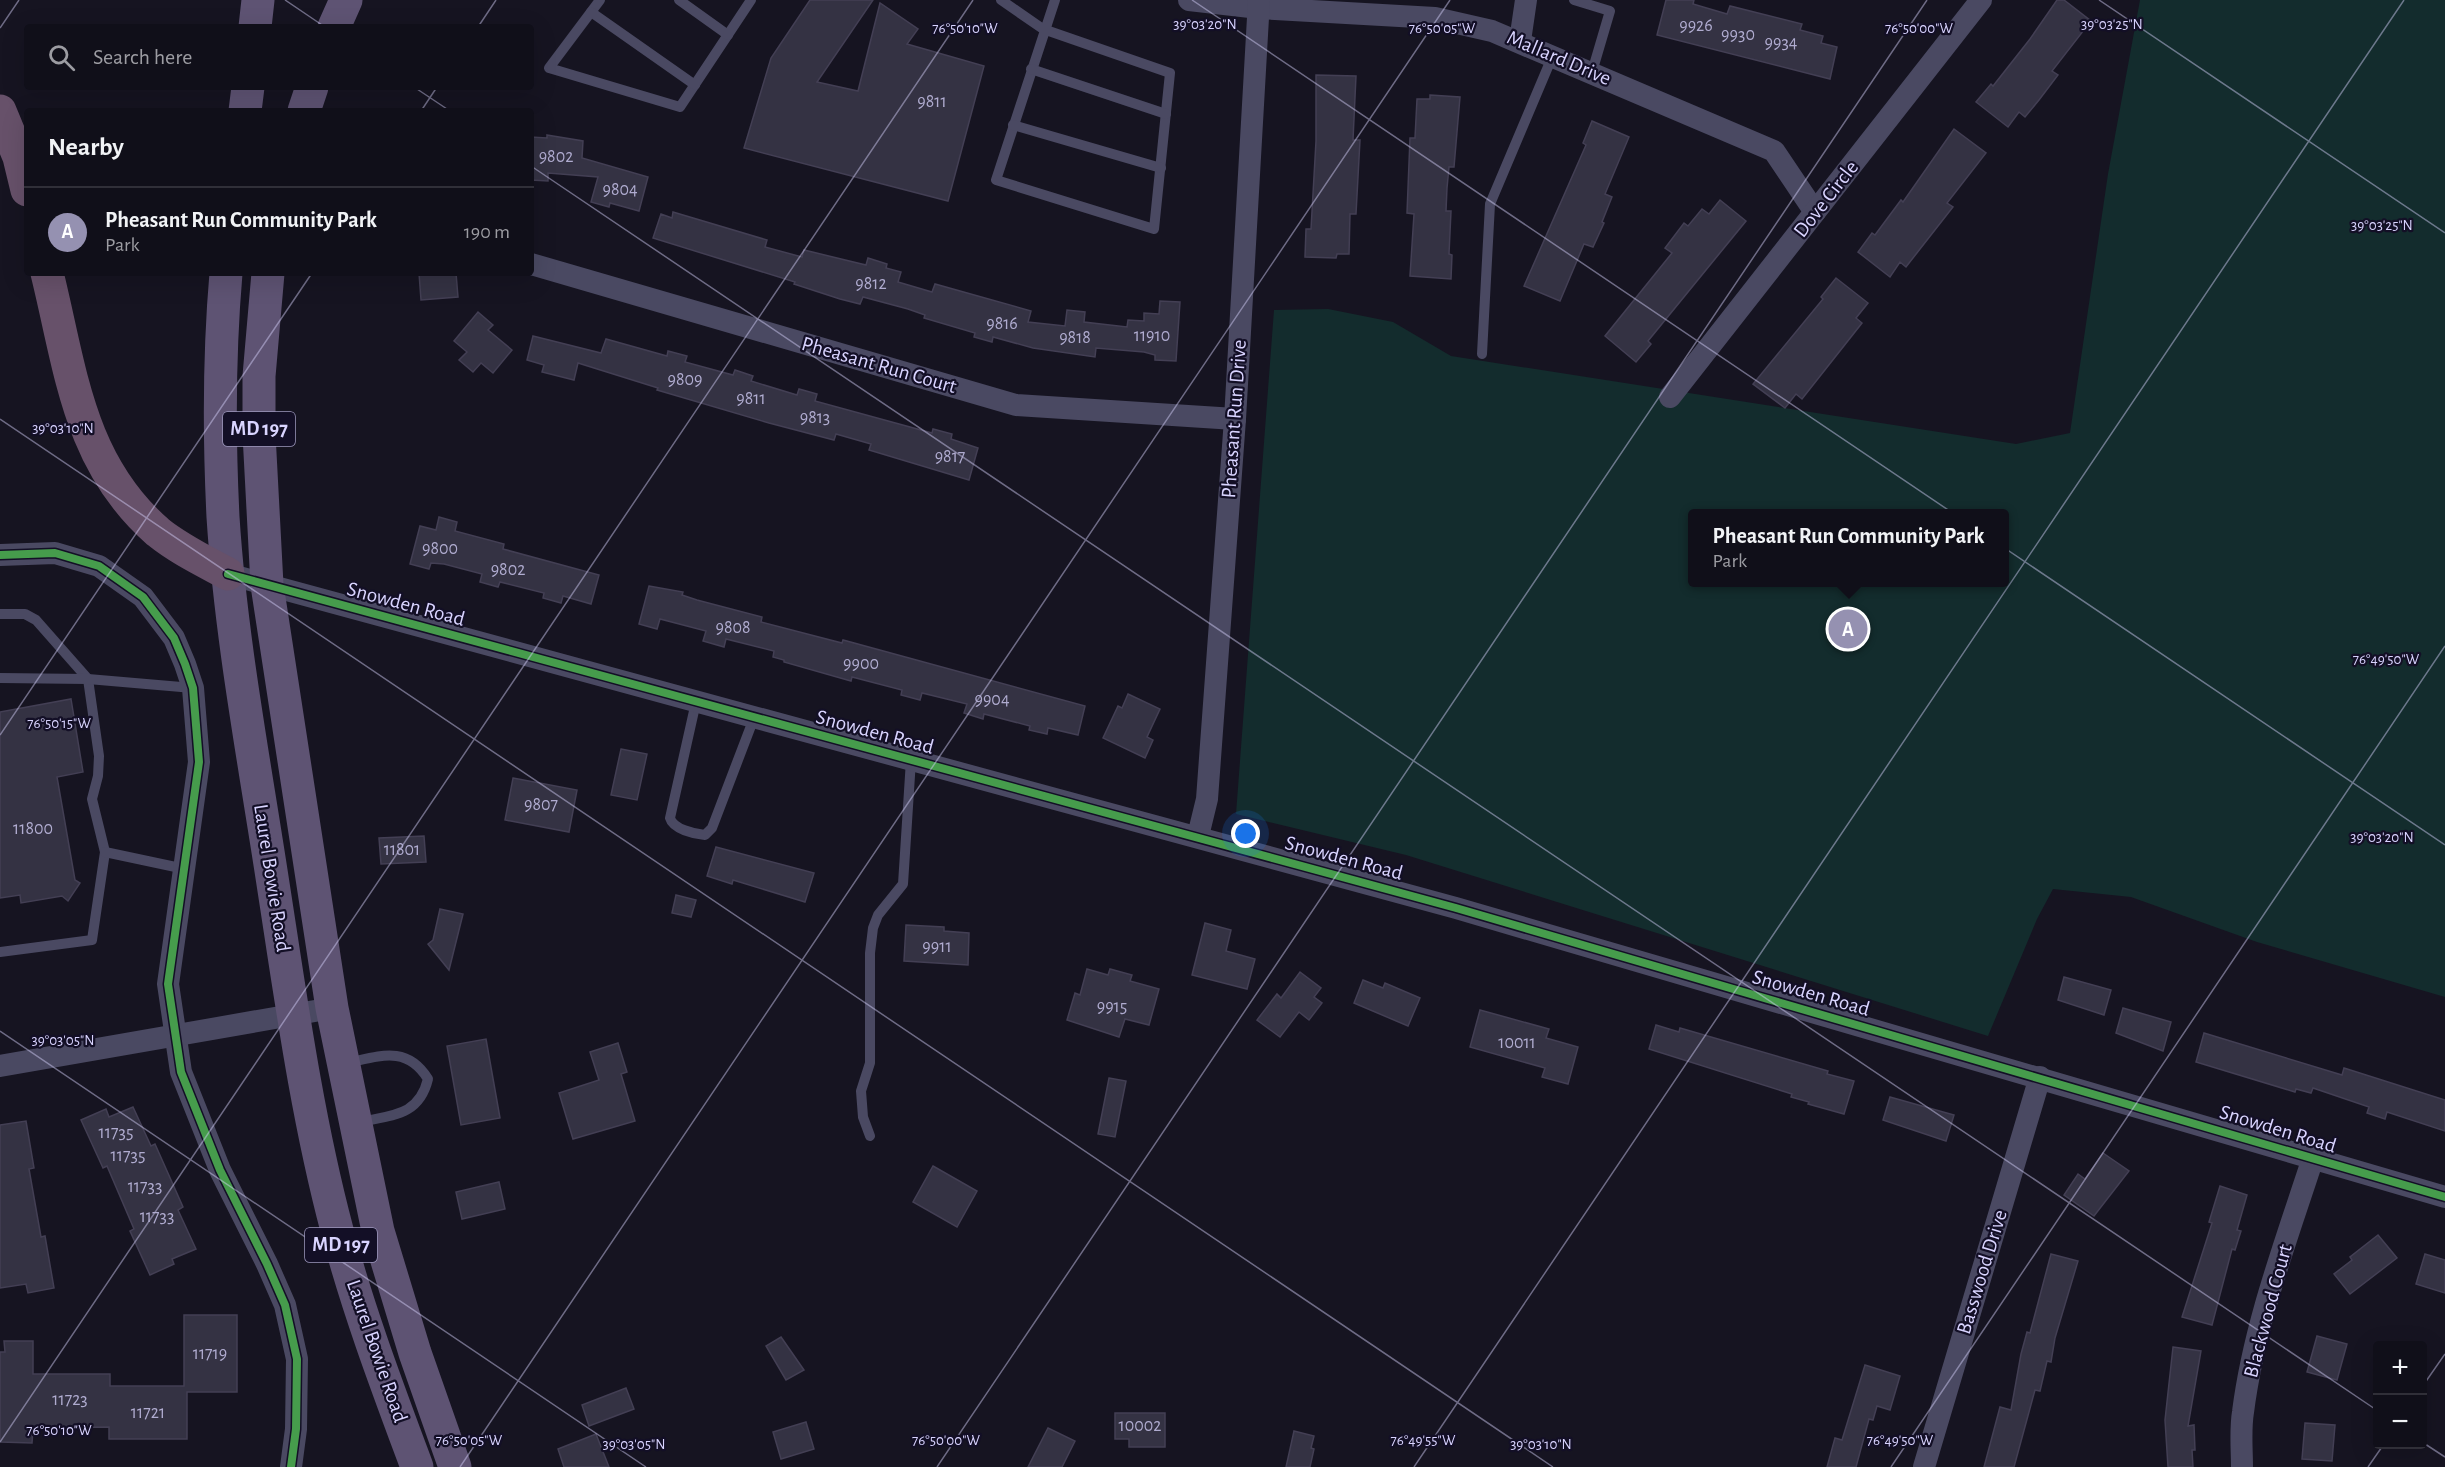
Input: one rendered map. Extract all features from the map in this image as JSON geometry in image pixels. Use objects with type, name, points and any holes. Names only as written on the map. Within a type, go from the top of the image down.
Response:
[{"type":"highway","points":[[0,111],[19,157],[24,178]]},
{"type":"highway","points":[[48,276],[85,428],[102,464],[123,496],[160,533],[193,556],[228,574]]},
{"type":"main road","points":[[255,24],[258,0]]},
{"type":"main road","points":[[335,24],[346,0]]},
{"type":"main road","points":[[245,108],[248,90]]},
{"type":"main road","points":[[305,108],[311,90]]},
{"type":"main road","name":"Laurel Bowie Road","points":[[226,276],[220,425],[228,574],[241,677],[294,1015],[337,1231],[364,1318],[417,1467]]},
{"type":"main road","name":"Laurel Bowie Road","points":[[268,276],[259,376],[259,434],[267,585],[332,1008],[354,1124],[393,1280],[455,1467]]},
{"type":"street","name":"Mallard Drive","points":[[1189,0],[1435,18],[1467,23],[1520,41],[1774,151],[1815,212]]},
{"type":"street","points":[[1520,41],[1526,0]]},
{"type":"street","name":"Dove Circle","points":[[1670,397],[1981,0]]},
{"type":"street","name":"Pheasant Run Drive","points":[[1198,836],[1207,799],[1235,419],[1259,4]]},
{"type":"street","name":"Pheasant Run Court","points":[[534,265],[1016,405],[1235,419]]},
{"type":"street","points":[[0,555],[55,553],[99,566],[122,580],[143,597],[174,638],[193,688],[199,762],[168,984],[181,1072],[220,1170],[263,1254],[285,1305],[297,1359],[296,1429],[291,1467]]},
{"type":"street","name":"Snowden Road","points":[[228,574],[754,718],[1198,836],[1505,922],[2445,1197]]},
{"type":"street","points":[[0,1066],[332,1008]]},
{"type":"street","name":"Basswood Drive","points":[[1924,1467],[2040,1077]]},
{"type":"street","name":"Blackwood Court","points":[[2242,1467],[2242,1413],[2253,1359],[2271,1287],[2313,1158]]},
{"type":"lane","points":[[600,0],[549,68],[680,107],[751,0]]},
{"type":"lane","points":[[679,0],[728,35]]},
{"type":"lane","points":[[1001,0],[1043,29],[1170,74],[1154,229],[996,180],[1043,29],[1055,0]]},
{"type":"lane","points":[[1574,0],[1610,11],[1592,72]]},
{"type":"lane","points":[[591,12],[695,85]]},
{"type":"lane","points":[[1482,354],[1490,204],[1553,55]]},
{"type":"lane","points":[[1030,69],[1166,114]]},
{"type":"lane","points":[[1013,125],[1161,168]]},
{"type":"lane","points":[[0,614],[25,614],[36,620],[88,679],[99,756],[98,776],[92,799],[105,852],[92,940],[0,952]]},
{"type":"lane","points":[[0,678],[88,679],[193,688]]},
{"type":"lane","points":[[696,702],[670,818],[675,826],[699,834],[705,835],[712,828],[754,718]]},
{"type":"lane","points":[[870,1136],[862,1117],[861,1091],[870,1063],[870,953],[873,928],[878,915],[903,884],[911,760]]},
{"type":"lane","points":[[105,852],[185,869]]},
{"type":"lane","points":[[342,1064],[394,1055],[412,1060],[428,1079],[424,1096],[404,1112],[354,1124]]},
{"type":"green space","points":[[2140,0],[2445,0],[2445,997],[2257,942],[2131,897],[2053,889],[2037,919],[1988,1036],[1406,855],[1236,814],[1274,310],[1328,309],[1393,322],[1451,356],[2016,444],[2070,433],[2108,174]]},
{"type":"building","points":[[810,0],[873,0],[817,82],[858,91],[880,3],[918,29],[907,44],[984,66],[948,201],[744,148],[771,58]]},
{"type":"building","points":[[1666,0],[1694,0],[1693,4],[1727,14],[1730,6],[1802,24],[1800,30],[1823,36],[1821,43],[1837,47],[1830,79],[1657,35]]},
{"type":"building","points":[[2057,0],[2064,0],[2091,21],[2052,71],[2058,75],[2039,100],[2025,117],[2019,112],[2008,127],[1976,102],[1991,84],[1993,86]]},
{"type":"building","points":[[1316,75],[1356,76],[1353,140],[1360,140],[1356,214],[1350,214],[1349,254],[1337,254],[1336,258],[1305,257],[1306,229],[1311,229],[1316,141]]},
{"type":"building","points":[[1430,95],[1460,97],[1454,167],[1449,167],[1447,188],[1446,211],[1451,211],[1449,254],[1452,255],[1451,279],[1410,276],[1414,214],[1407,213],[1410,138],[1415,138],[1417,99],[1430,99]]},
{"type":"building","points":[[1592,121],[1629,137],[1605,194],[1612,197],[1602,222],[1604,223],[1593,247],[1584,244],[1560,301],[1524,286],[1586,145],[1583,143]]},
{"type":"building","points":[[1954,129],[1986,153],[1947,203],[1953,207],[1906,267],[1900,262],[1890,277],[1858,252],[1872,233],[1875,235],[1901,200],[1903,202]]},
{"type":"building","points":[[547,135],[583,141],[582,158],[648,177],[639,211],[610,203],[609,207],[591,202],[598,177],[548,173],[548,181],[534,180],[534,137],[547,138]]},
{"type":"building","points":[[1720,200],[1746,221],[1648,341],[1651,344],[1636,362],[1605,336],[1672,253],[1665,248],[1684,223],[1688,226],[1702,209],[1709,214]]},
{"type":"building","points":[[673,212],[767,240],[765,247],[802,257],[804,250],[866,265],[868,258],[887,264],[886,268],[901,272],[898,282],[932,292],[935,284],[1031,311],[1028,322],[1065,326],[1067,310],[1085,312],[1084,322],[1127,327],[1128,320],[1144,321],[1144,313],[1159,314],[1160,301],[1180,302],[1176,361],[1155,360],[1155,355],[1144,352],[1096,348],[1095,357],[1033,348],[993,337],[992,342],[974,337],[975,333],[924,318],[925,315],[908,309],[863,297],[860,304],[840,299],[794,284],[795,282],[653,238],[661,214],[672,218]]},
{"type":"building","points":[[419,276],[456,276],[458,297],[421,300]]},
{"type":"building","points":[[1836,278],[1868,303],[1856,318],[1862,323],[1802,399],[1796,394],[1785,408],[1753,384],[1823,299],[1821,297]]},
{"type":"building","points":[[478,312],[493,325],[488,330],[512,350],[493,373],[481,363],[473,372],[459,360],[467,352],[454,341]]},
{"type":"building","points":[[533,336],[601,353],[606,339],[667,356],[668,351],[687,356],[685,362],[733,375],[735,370],[753,376],[751,381],[797,395],[799,389],[817,394],[815,401],[932,433],[933,429],[952,434],[951,439],[978,448],[969,480],[869,450],[871,444],[836,434],[834,440],[769,423],[657,390],[658,388],[578,363],[574,380],[542,372],[544,365],[527,360]]},
{"type":"building","points":[[439,517],[457,522],[455,531],[504,544],[503,549],[599,575],[591,604],[563,596],[561,603],[543,598],[544,593],[500,582],[498,587],[480,582],[482,574],[444,564],[431,563],[429,569],[410,564],[420,526],[436,530]]},
{"type":"building","points":[[649,586],[683,592],[682,595],[697,600],[762,617],[761,622],[842,643],[843,640],[1085,706],[1078,735],[1048,728],[1047,734],[1029,730],[1030,726],[984,714],[983,719],[964,713],[967,704],[922,693],[920,700],[901,695],[902,690],[852,677],[851,681],[784,662],[784,660],[773,657],[774,651],[726,639],[724,647],[703,641],[706,631],[660,619],[657,629],[639,624]]},
{"type":"building","points":[[1128,694],[1160,709],[1147,737],[1153,740],[1145,758],[1103,738],[1118,706],[1122,708]]},
{"type":"building","points":[[71,699],[83,772],[57,777],[75,880],[80,883],[68,901],[62,896],[21,903],[20,895],[0,898],[0,712]]},
{"type":"building","points":[[621,749],[647,754],[637,800],[611,795]]},
{"type":"building","points":[[513,778],[577,790],[569,832],[505,820]]},
{"type":"building","points":[[424,836],[426,862],[381,864],[379,838]]},
{"type":"building","points":[[716,847],[814,873],[805,902],[733,880],[732,884],[707,876]]},
{"type":"building","points":[[676,895],[696,900],[691,917],[672,913]]},
{"type":"building","points":[[440,909],[463,914],[449,970],[428,944],[433,940]]},
{"type":"building","points":[[1205,923],[1231,930],[1226,951],[1255,959],[1247,989],[1192,975]]},
{"type":"building","points":[[906,925],[944,927],[944,931],[969,933],[968,965],[904,961]]},
{"type":"building","points":[[1087,969],[1108,975],[1110,969],[1132,975],[1130,981],[1159,989],[1149,1025],[1125,1019],[1119,1037],[1067,1020],[1075,993],[1080,995]]},
{"type":"building","points":[[1300,972],[1321,988],[1314,997],[1322,1003],[1309,1020],[1299,1012],[1280,1037],[1257,1020],[1277,994],[1281,998]]},
{"type":"building","points":[[2064,977],[2111,990],[2104,1015],[2058,1000]]},
{"type":"building","points":[[1363,980],[1383,988],[1385,983],[1420,998],[1408,1026],[1354,1003]]},
{"type":"building","points":[[2123,1008],[2171,1022],[2163,1051],[2116,1033]]},
{"type":"building","points":[[1480,1010],[1549,1029],[1546,1038],[1578,1047],[1568,1084],[1542,1077],[1545,1068],[1470,1047]]},
{"type":"building","points":[[1656,1025],[1679,1032],[1680,1028],[1828,1071],[1827,1074],[1854,1081],[1844,1114],[1808,1104],[1809,1102],[1791,1097],[1792,1094],[1649,1049]]},
{"type":"building","points":[[2204,1033],[2342,1075],[2344,1068],[2445,1100],[2445,1131],[2387,1112],[2385,1119],[2367,1113],[2369,1107],[2313,1088],[2311,1093],[2296,1089],[2295,1092],[2196,1062]]},
{"type":"building","points":[[486,1039],[500,1118],[461,1125],[447,1046]]},
{"type":"building","points":[[618,1043],[627,1072],[621,1074],[635,1121],[573,1139],[559,1093],[599,1080],[590,1052]]},
{"type":"building","points":[[1109,1078],[1126,1081],[1115,1137],[1098,1134]]},
{"type":"building","points":[[1890,1097],[1954,1115],[1946,1141],[1883,1120]]},
{"type":"building","points":[[133,1107],[151,1146],[155,1144],[183,1207],[178,1210],[196,1249],[172,1259],[174,1264],[150,1275],[130,1231],[134,1229],[107,1166],[103,1168],[81,1120],[106,1109],[109,1117]]},
{"type":"building","points":[[26,1121],[34,1168],[29,1169],[41,1237],[45,1236],[54,1288],[28,1293],[26,1284],[0,1288],[0,1125]]},
{"type":"building","points":[[2103,1153],[2129,1171],[2094,1216],[2064,1195],[2078,1174],[2085,1179]]},
{"type":"building","points":[[933,1166],[977,1191],[957,1227],[913,1202]]},
{"type":"building","points":[[499,1182],[505,1209],[462,1219],[456,1192]]},
{"type":"building","points":[[2220,1186],[2247,1195],[2237,1230],[2241,1231],[2235,1250],[2232,1249],[2212,1325],[2182,1317],[2212,1223],[2209,1222]]},
{"type":"building","points":[[2378,1235],[2397,1258],[2350,1294],[2334,1274],[2352,1260],[2350,1257]]},
{"type":"building","points":[[2051,1254],[2078,1261],[2055,1338],[2051,1362],[2047,1361],[2040,1391],[2035,1390],[2014,1467],[1984,1467],[2000,1407],[2011,1410],[2021,1354],[2027,1332],[2030,1333]]},
{"type":"building","points":[[2425,1254],[2445,1260],[2445,1293],[2416,1284]]},
{"type":"building","points":[[184,1315],[237,1315],[237,1392],[187,1392],[187,1439],[109,1439],[109,1427],[33,1428],[32,1443],[0,1442],[0,1352],[5,1352],[4,1341],[33,1341],[33,1374],[110,1374],[110,1386],[184,1386]]},
{"type":"building","points":[[2317,1336],[2347,1344],[2337,1380],[2307,1372]]},
{"type":"building","points":[[781,1337],[804,1370],[786,1380],[766,1346]]},
{"type":"building","points":[[2173,1347],[2201,1351],[2188,1426],[2194,1425],[2193,1467],[2168,1467],[2165,1420]]},
{"type":"building","points":[[1865,1365],[1900,1376],[1890,1410],[1877,1406],[1873,1420],[1869,1419],[1856,1467],[1827,1467],[1835,1438],[1842,1440]]},
{"type":"building","points":[[626,1388],[634,1409],[589,1426],[582,1405]]},
{"type":"building","points":[[1115,1413],[1165,1413],[1165,1447],[1129,1447],[1129,1439],[1115,1439]]},
{"type":"building","points":[[806,1422],[814,1449],[781,1459],[773,1432]]},
{"type":"building","points":[[2305,1423],[2335,1425],[2332,1461],[2302,1459]]},
{"type":"building","points":[[1048,1428],[1075,1441],[1062,1467],[1028,1467]]},
{"type":"building","points":[[1294,1431],[1314,1436],[1310,1467],[1286,1467]]},
{"type":"building","points":[[596,1434],[609,1467],[564,1467],[558,1449]]},
{"type":"cycle path","points":[[0,555],[55,553],[99,566],[143,597],[174,638],[193,688],[199,762],[168,984],[181,1072],[220,1170],[285,1305],[297,1359],[296,1429],[291,1467]]},
{"type":"cycle path","points":[[228,574],[1456,908],[2445,1197]]},
{"type":"place","name":"Pheasant Run Community Park","points":[[1848,629]]}]
